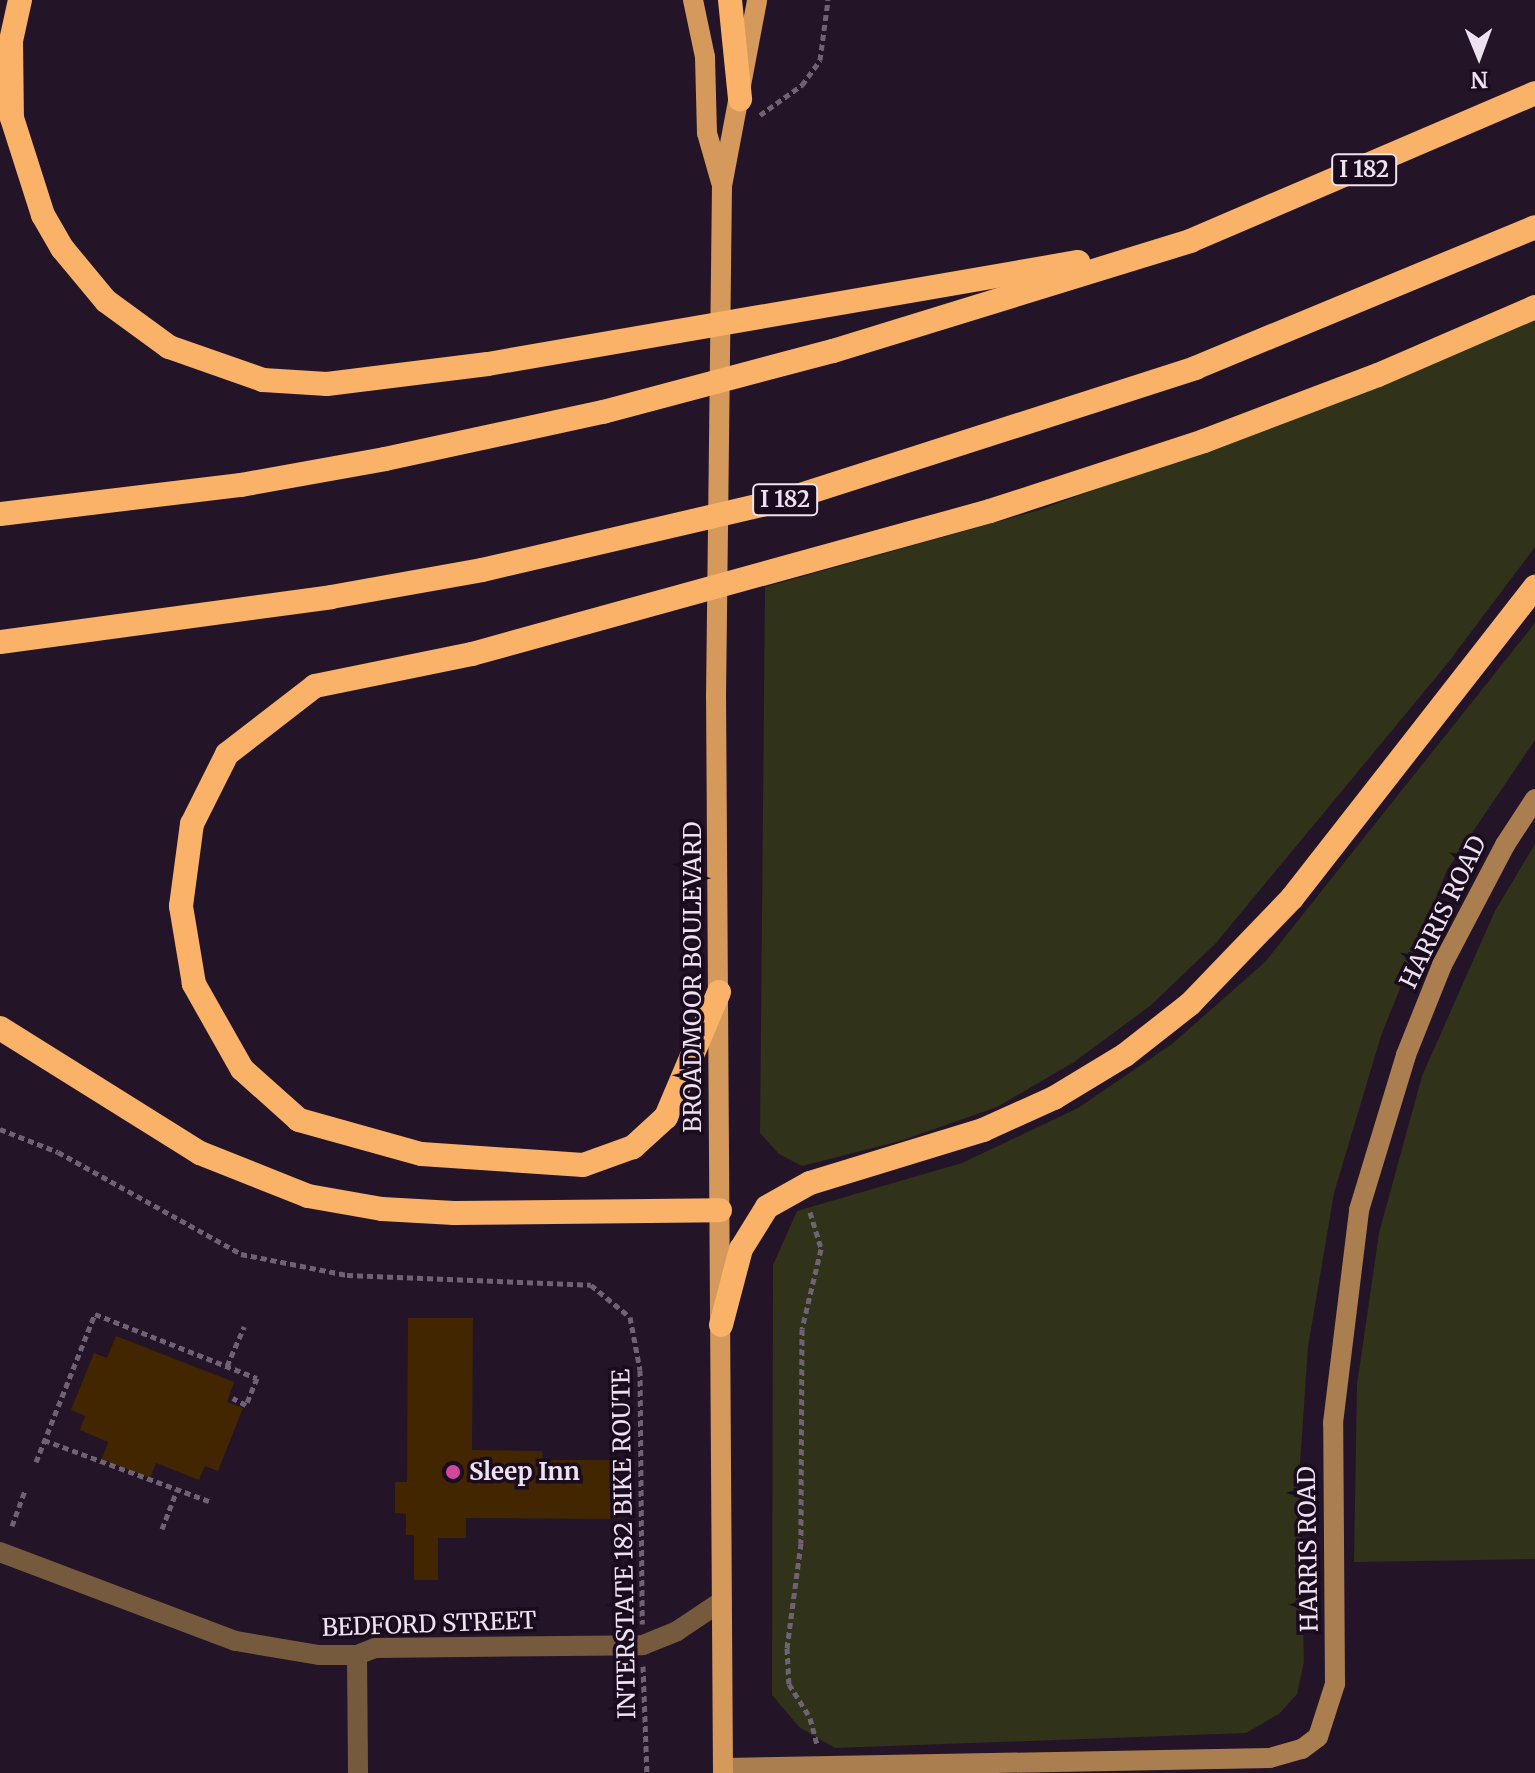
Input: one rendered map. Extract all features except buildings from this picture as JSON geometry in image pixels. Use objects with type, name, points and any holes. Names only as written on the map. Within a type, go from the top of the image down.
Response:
[{"type":"highway","points":[[20,0],[11,41],[12,118],[43,215],[62,248],[106,301],[169,347],[263,380],[327,384],[488,364],[1190,241]]},
{"type":"highway","points":[[730,0],[740,99]]},
{"type":"highway","name":"I 182","points":[[0,514],[241,485],[603,412],[833,351],[1190,241],[1535,93]]},
{"type":"highway","name":"I 182","points":[[0,642],[331,597],[482,570],[788,499],[1195,368],[1535,227]]},
{"type":"highway","points":[[719,992],[666,1117],[633,1147],[583,1165],[421,1154],[299,1120],[242,1069],[194,984],[181,906],[192,824],[227,754],[315,686],[472,654],[990,511],[1204,441],[1378,375],[1535,307]]},
{"type":"highway","points":[[721,1325],[741,1249],[767,1207],[810,1183],[983,1130],[1054,1098],[1125,1055],[1190,1004],[1292,898],[1535,587]]},
{"type":"highway","points":[[0,1028],[200,1153],[308,1196],[382,1209],[454,1213],[720,1210]]},
{"type":"main road","name":"BROADMOOR BOULEVARD","points":[[693,0],[705,57],[707,133],[722,186]]},
{"type":"main road","name":"BROADMOOR BOULEVARD","points":[[724,1771],[716,698],[722,186],[757,0]]},
{"type":"street","name":"HARRIS ROAD","points":[[724,1771],[1270,1758],[1302,1749],[1318,1737],[1335,1684],[1333,1423],[1359,1210],[1406,1055],[1442,965],[1505,845],[1535,799]]},
{"type":"street","name":"BEDFORD STREET","points":[[0,1552],[236,1641],[298,1652],[357,1655],[375,1648],[643,1645],[677,1631],[722,1601]]},
{"type":"street","points":[[357,1655],[358,1773]]},
{"type":"path","points":[[757,129],[760,116],[802,85],[820,60],[828,0]]},
{"type":"path","name":"INTERSTATE 182 BIKE ROUTE","points":[[0,1129],[58,1152],[241,1254],[347,1275],[591,1285],[630,1317],[640,1370],[647,1773]]},
{"type":"path","points":[[808,1207],[821,1249],[802,1329],[801,1543],[787,1648],[789,1684],[810,1718],[817,1741],[816,1768]]},
{"type":"path","points":[[36,1462],[95,1314],[257,1378],[246,1405],[233,1398]]},
{"type":"path","points":[[227,1366],[244,1327]]},
{"type":"path","points":[[44,1440],[209,1501]]},
{"type":"path","points":[[162,1529],[177,1490]]},
{"type":"path","points":[[12,1526],[25,1491]]},
{"type":"green space","points":[[1535,315],[1535,547],[1447,664],[1216,943],[1150,1006],[1074,1062],[997,1107],[900,1141],[802,1166],[779,1154],[760,1133],[765,587],[1039,510],[1329,404]]},
{"type":"green space","points":[[1535,623],[1535,740],[1447,870],[1381,1036],[1334,1193],[1308,1347],[1299,1478],[1304,1662],[1297,1694],[1279,1714],[1246,1733],[835,1748],[799,1727],[772,1695],[773,1265],[797,1211],[962,1163],[1078,1108],[1172,1044],[1265,962]]},
{"type":"green space","points":[[1535,844],[1535,1559],[1354,1562],[1357,1385],[1379,1233],[1422,1076],[1495,911]]},
{"type":"place","name":"Sleep Inn","points":[[453,1472]]}]
